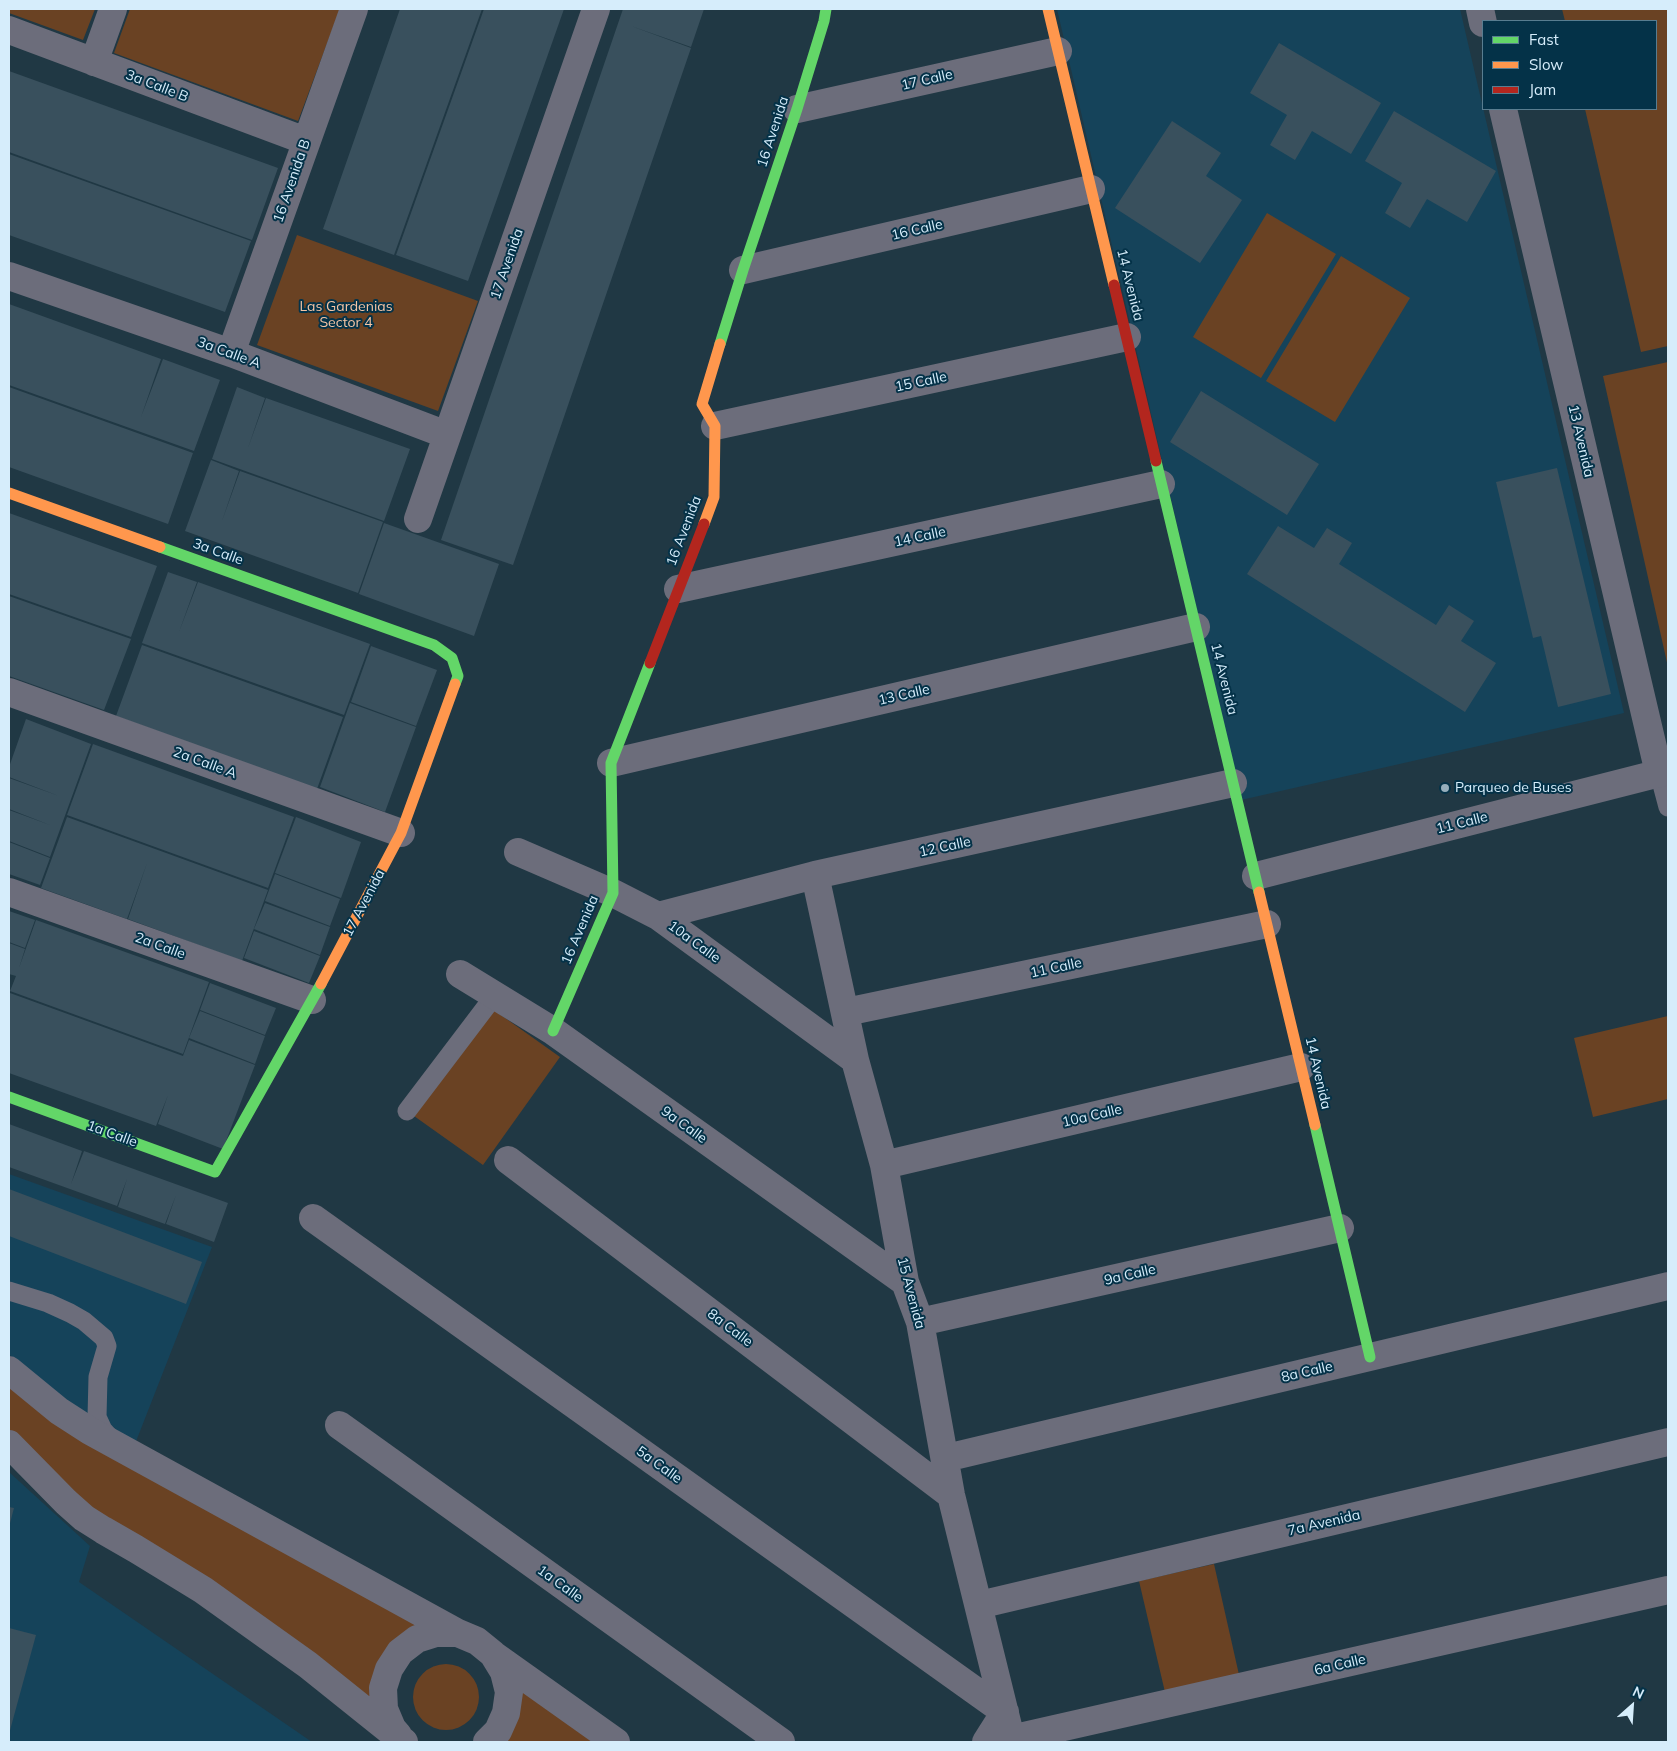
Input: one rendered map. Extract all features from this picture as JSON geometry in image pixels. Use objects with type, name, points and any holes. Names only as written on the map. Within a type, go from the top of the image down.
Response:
[{"type":"street","points":[[94,62],[113,9]]},
{"type":"street","name":"16 Avenida B","points":[[231,353],[354,9]]},
{"type":"street","name":"17 Avenida","points":[[418,519],[596,9]]},
{"type":"street","name":"16 Avenida","points":[[553,1031],[613,893],[612,763],[714,497],[715,426],[702,404],[743,270],[797,109],[826,9]]},
{"type":"street","name":"14 Avenida","points":[[1048,9],[1370,1357]]},
{"type":"street","name":"3a Calle B","points":[[9,30],[306,141]]},
{"type":"street","name":"17 Calle","points":[[797,109],[1058,51]]},
{"type":"street","name":"13 Avenida","points":[[1503,110],[1664,772]]},
{"type":"street","name":"16 Calle","points":[[743,270],[1091,189]]},
{"type":"street","name":"3a Calle A","points":[[9,276],[231,353],[447,434]]},
{"type":"street","name":"15 Calle","points":[[715,426],[1127,337]]},
{"type":"street","name":"14 Calle","points":[[678,590],[1161,484]]},
{"type":"street","name":"3a Calle","points":[[9,493],[416,639]]},
{"type":"street","name":"13 Calle","points":[[612,763],[1196,627]]},
{"type":"street","name":"17 Avenida","points":[[215,1172],[312,1000],[401,833],[458,676],[455,664],[447,653],[434,645],[416,639]]},
{"type":"street","name":"2a Calle A","points":[[10,697],[401,833]]},
{"type":"street","name":"11 Calle","points":[[1256,876],[1664,772]]},
{"type":"street","name":"12 Calle","points":[[658,916],[815,875],[1234,783]]},
{"type":"street","name":"10a Calle","points":[[518,852],[613,893],[658,916],[855,1060]]},
{"type":"street","name":"15 Avenida","points":[[815,875],[855,1060],[884,1165],[905,1282],[920,1322],[946,1458],[951,1495],[1005,1712],[1003,1741]]},
{"type":"street","name":"2a Calle","points":[[9,892],[312,1000]]},
{"type":"street","name":"11 Calle","points":[[846,1012],[1267,924]]},
{"type":"street","name":"9a Calle","points":[[460,974],[553,1031],[905,1282]]},
{"type":"street","name":"10a Calle","points":[[884,1165],[1301,1067]]},
{"type":"street","name":"1a Calle","points":[[9,1097],[215,1172]]},
{"type":"street","name":"8a Calle","points":[[508,1160],[951,1495]]},
{"type":"street","name":"5a Calle","points":[[313,1218],[1005,1712]]},
{"type":"street","name":"9a Calle","points":[[920,1322],[1340,1228]]},
{"type":"street","name":"8a Calle","points":[[946,1458],[1668,1286]]},
{"type":"street","points":[[9,1370],[59,1411],[119,1448],[263,1525],[458,1634],[477,1641],[616,1742]]},
{"type":"street","name":"1a Calle","points":[[339,1425],[781,1742]]},
{"type":"street","name":"7a Avenida","points":[[979,1605],[1668,1442]]},
{"type":"street","points":[[14,1452],[84,1518],[203,1590],[308,1665],[404,1742]]},
{"type":"street","name":"6a Calle","points":[[1003,1741],[1668,1590]]},
{"type":"street","points":[[404,1742],[392,1728],[384,1709],[383,1688],[389,1669],[400,1652],[417,1639],[436,1633],[458,1634]]},
{"type":"street","points":[[487,1742],[498,1731],[506,1713],[509,1692],[504,1672],[493,1654]]},
{"type":"lane","points":[[1664,772],[1668,807]]},
{"type":"lane","points":[[407,1111],[496,995]]},
{"type":"lane","points":[[9,1290],[70,1312],[104,1338],[107,1346],[98,1377],[97,1417],[103,1430],[119,1448]]},
{"type":"shaded area","points":[[1057,9],[1460,9],[1624,713],[1241,800]]},
{"type":"shaded area","points":[[9,1174],[212,1247],[135,1444],[90,1419],[17,1363],[9,1354]]},
{"type":"shaded area","points":[[9,1472],[90,1546],[79,1582],[312,1742],[9,1742]]},
{"type":"green space","points":[[9,9],[95,9],[83,40],[9,13]]},
{"type":"green space","points":[[130,9],[340,9],[298,121],[114,53]]},
{"type":"green space","points":[[1562,9],[1668,9],[1668,346],[1641,352],[1585,110],[1657,110],[1657,20],[1565,20]]},
{"type":"green space","points":[[1267,213],[1336,254],[1261,378],[1193,337]]},
{"type":"green space","name":"Las Gardenias Sector 4","points":[[297,235],[478,301],[438,411],[257,345]]},
{"type":"green space","points":[[1341,256],[1410,298],[1335,422],[1266,381]]},
{"type":"green space","points":[[1668,362],[1668,667],[1603,376]]},
{"type":"green space","points":[[491,1008],[560,1057],[483,1165],[414,1116]]},
{"type":"green space","points":[[1668,1016],[1668,1099],[1593,1117],[1574,1038]]},
{"type":"green space","points":[[9,1370],[59,1411],[90,1431],[477,1641],[458,1633],[436,1633],[417,1639],[400,1652],[389,1669],[383,1688],[384,1709],[392,1728],[404,1742],[308,1665],[264,1633],[171,1569],[102,1530],[66,1502],[9,1444]]},
{"type":"green space","points":[[1214,1564],[1242,1688],[1168,1705],[1139,1581]]},
{"type":"green space","points":[[477,1641],[617,1742],[487,1742],[498,1731],[506,1713],[509,1692],[504,1672],[493,1654]]},
{"type":"green space","points":[[446,1664],[459,1667],[469,1674],[476,1684],[479,1697],[476,1710],[469,1720],[459,1727],[446,1730],[433,1727],[423,1720],[416,1710],[413,1697],[416,1684],[423,1674],[433,1667]]},
{"type":"building","points":[[400,9],[482,9],[394,255],[323,229]]},
{"type":"building","points":[[484,9],[564,9],[468,281],[396,255]]},
{"type":"building","points":[[623,9],[704,9],[691,47],[631,26],[691,48],[513,565],[441,540]]},
{"type":"building","points":[[1279,43],[1381,103],[1351,154],[1312,131],[1295,160],[1270,145],[1287,115],[1250,93]]},
{"type":"building","points":[[9,71],[278,168],[252,240],[9,152]]},
{"type":"building","points":[[1394,111],[1496,171],[1467,222],[1427,199],[1410,228],[1385,213],[1402,183],[1365,161]]},
{"type":"building","points":[[1172,121],[1221,153],[1206,176],[1242,200],[1200,263],[1115,208]]},
{"type":"building","points":[[9,154],[251,241],[225,312],[9,235]]},
{"type":"building","points":[[9,304],[161,359],[141,417],[163,359],[220,380],[194,451],[9,385]]},
{"type":"building","points":[[9,387],[193,453],[168,524],[9,467]]},
{"type":"building","points":[[237,387],[265,398],[248,448],[266,398],[410,449],[384,521],[212,459]]},
{"type":"building","points":[[1201,391],[1319,464],[1287,515],[1170,442]]},
{"type":"building","points":[[211,460],[239,471],[222,521],[240,471],[383,522],[358,593],[185,531]]},
{"type":"building","points":[[1557,468],[1611,694],[1558,707],[1541,636],[1533,638],[1496,482]]},
{"type":"building","points":[[9,513],[157,566],[131,637],[9,594]]},
{"type":"building","points":[[384,523],[499,564],[474,636],[359,594]]},
{"type":"building","points":[[1278,526],[1314,548],[1327,528],[1352,543],[1339,564],[1436,625],[1449,605],[1474,621],[1461,641],[1496,663],[1465,712],[1247,574]]},
{"type":"building","points":[[168,572],[197,582],[179,632],[198,582],[370,644],[344,715],[142,643]]},
{"type":"building","points":[[9,596],[131,639],[104,710],[9,676]]},
{"type":"building","points":[[142,645],[343,717],[317,789],[116,716]]},
{"type":"building","points":[[371,646],[437,670],[416,726],[351,702]]},
{"type":"building","points":[[350,703],[416,727],[385,812],[320,787]]},
{"type":"building","points":[[26,719],[91,744],[50,857],[9,841],[9,810],[50,825],[9,809],[9,778],[59,796],[9,777],[9,767]]},
{"type":"building","points":[[93,744],[294,817],[268,888],[67,815]]},
{"type":"building","points":[[67,817],[268,890],[242,961],[128,919],[147,863],[127,919],[41,888]]},
{"type":"building","points":[[296,817],[361,842],[341,898],[275,873]]},
{"type":"building","points":[[9,842],[50,858],[40,885],[9,874]]},
{"type":"building","points":[[275,874],[340,899],[330,926],[265,901]]},
{"type":"building","points":[[265,903],[330,927],[320,955],[254,929]]},
{"type":"building","points":[[9,911],[35,920],[25,948],[9,942]]},
{"type":"building","points":[[36,920],[209,982],[183,1054],[10,991],[16,976],[9,974],[9,943],[25,949],[19,968]]},
{"type":"building","points":[[254,931],[320,956],[309,983],[244,958]]},
{"type":"building","points":[[210,983],[276,1008],[265,1035],[200,1010]]},
{"type":"building","points":[[10,993],[183,1056],[189,1040],[255,1065],[223,1149],[158,1124],[168,1095],[156,1126],[9,1073]]},
{"type":"building","points":[[200,1011],[265,1036],[255,1064],[189,1038]]},
{"type":"building","points":[[9,1124],[82,1151],[71,1184],[84,1151],[228,1203],[214,1242],[166,1224],[176,1195],[165,1224],[118,1207],[127,1179],[117,1206],[9,1167]]},
{"type":"building","points":[[9,1189],[202,1262],[186,1304],[9,1236]]},
{"type":"building","points":[[9,1507],[14,1508],[9,1527]]},
{"type":"building","points":[[9,1628],[36,1635],[9,1734]]},
{"type":"traffic: fast","points":[[720,344],[797,109],[826,9]]},
{"type":"traffic: fast","points":[[1156,461],[1259,892]]},
{"type":"traffic: fast","points":[[160,547],[434,645],[452,658],[458,676],[455,684]]},
{"type":"traffic: fast","points":[[553,1031],[613,893],[611,763],[650,663]]},
{"type":"traffic: fast","points":[[9,1097],[215,1172],[321,984]]},
{"type":"traffic: fast","points":[[1315,1125],[1370,1357]]},
{"type":"traffic: slow","points":[[1048,9],[1114,285]]},
{"type":"traffic: slow","points":[[704,524],[714,497],[715,426],[702,404],[720,344]]},
{"type":"traffic: slow","points":[[9,493],[160,547]]},
{"type":"traffic: slow","points":[[321,984],[401,833],[455,684]]},
{"type":"traffic: slow","points":[[1259,892],[1315,1125]]},
{"type":"traffic: jam","points":[[1114,285],[1156,461]]},
{"type":"traffic: jam","points":[[650,663],[704,524]]},
{"type":"place","name":"Parqueo de Buses","points":[[1445,788]]}]
